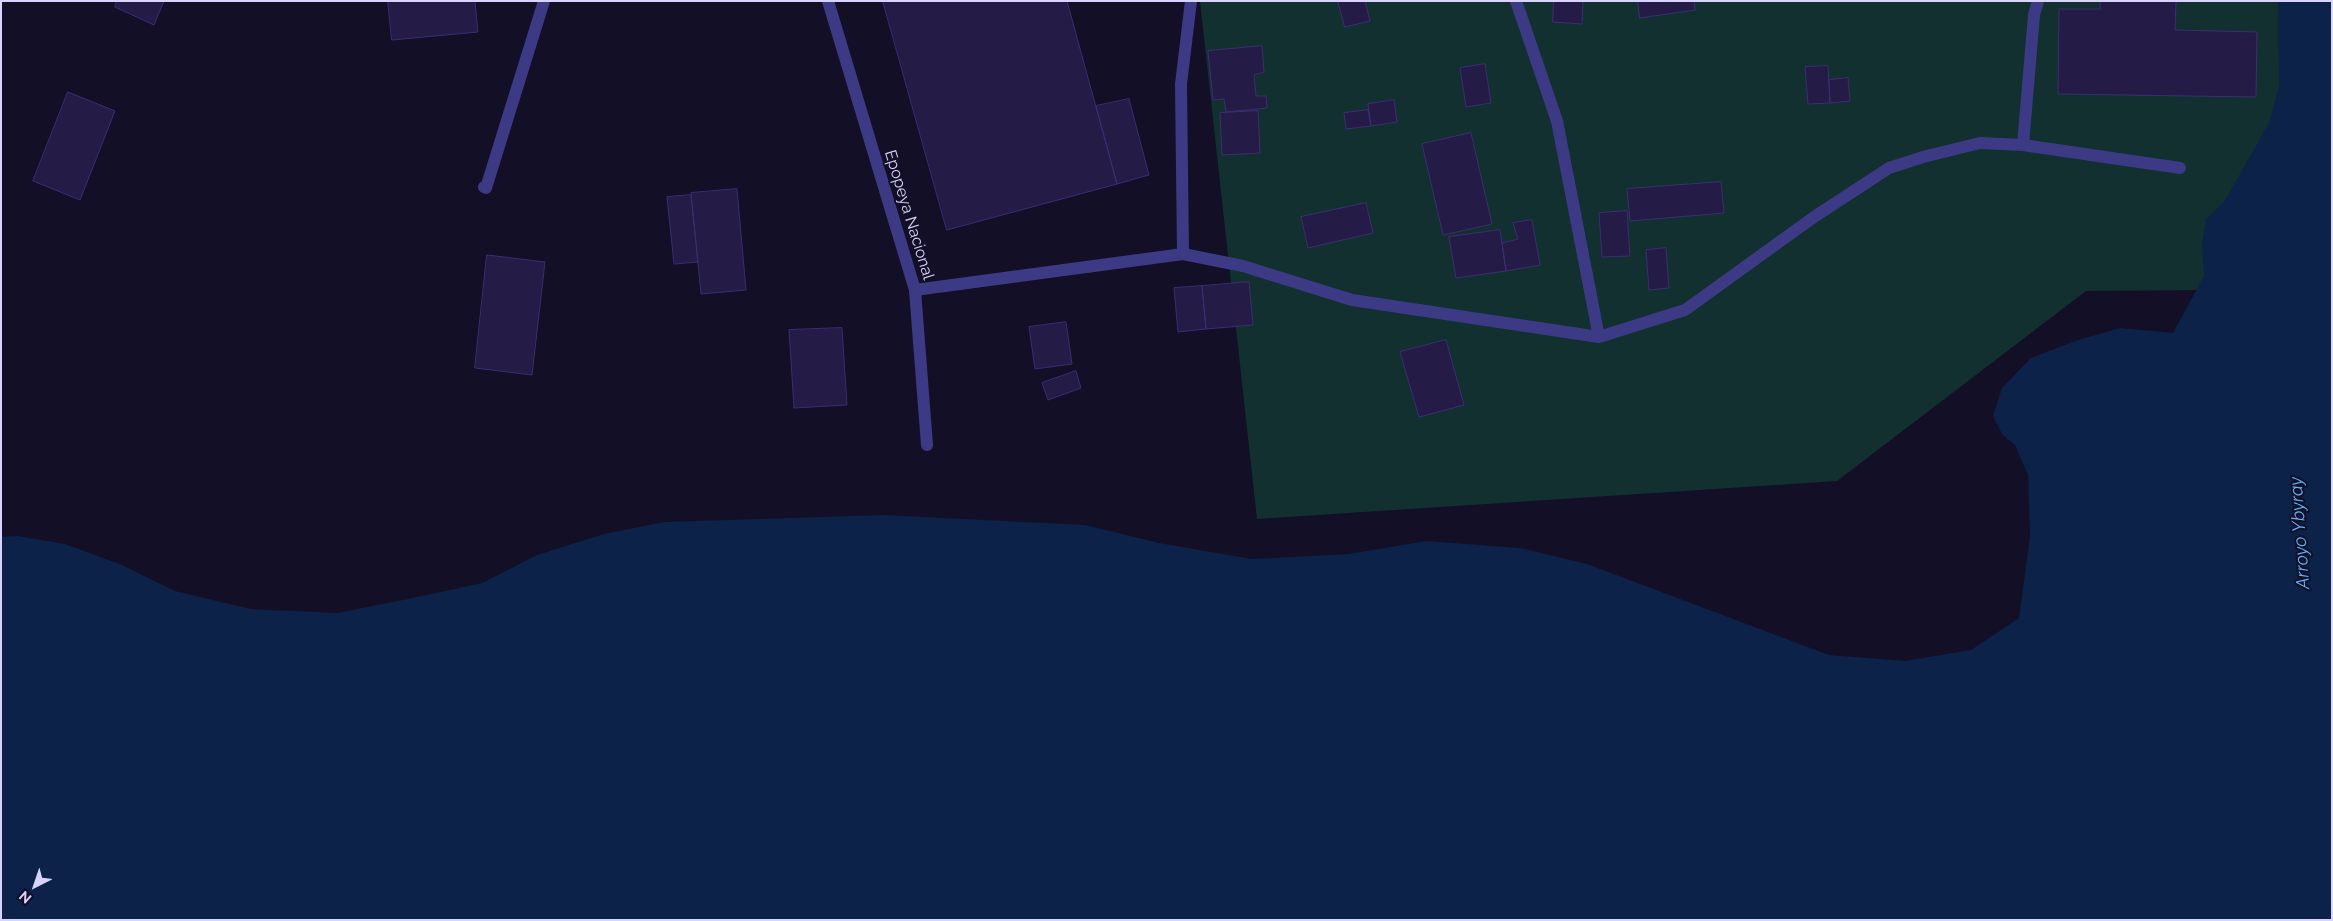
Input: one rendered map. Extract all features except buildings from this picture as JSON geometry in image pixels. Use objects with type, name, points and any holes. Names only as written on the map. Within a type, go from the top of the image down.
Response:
[{"type":"street","points":[[484,187],[486,188],[544,1]]},
{"type":"street","name":"Epopeya Nacional","points":[[828,1],[915,290],[927,445]]},
{"type":"street","points":[[1183,254],[1181,84],[1191,1]]},
{"type":"street","points":[[1516,1],[1557,121],[1599,337]]},
{"type":"street","points":[[2023,145],[2034,15],[2038,1]]},
{"type":"street","points":[[915,290],[1183,254],[1243,266],[1352,300],[1599,337],[1685,310],[1814,217],[1889,168],[1980,142],[2023,145],[2180,168]]},
{"type":"green space","points":[[1200,1],[2332,1],[2332,289],[2086,291],[1837,481],[1257,519]]},
{"type":"water","name":"Arroyo Ybyray","points":[[2278,1],[2332,1],[2332,920],[1,920],[1,537],[17,536],[65,544],[122,565],[175,591],[251,609],[337,613],[482,583],[537,555],[604,534],[664,522],[884,515],[1085,525],[1159,543],[1252,559],[1349,554],[1427,541],[1520,548],[1587,564],[1829,655],[1905,661],[1971,650],[2019,618],[2030,536],[2028,475],[2015,445],[2002,434],[1993,416],[2002,388],[2031,358],[2078,340],[2120,328],[2173,333],[2204,276],[2202,244],[2206,219],[2224,202],[2269,123],[2279,86]]}]
